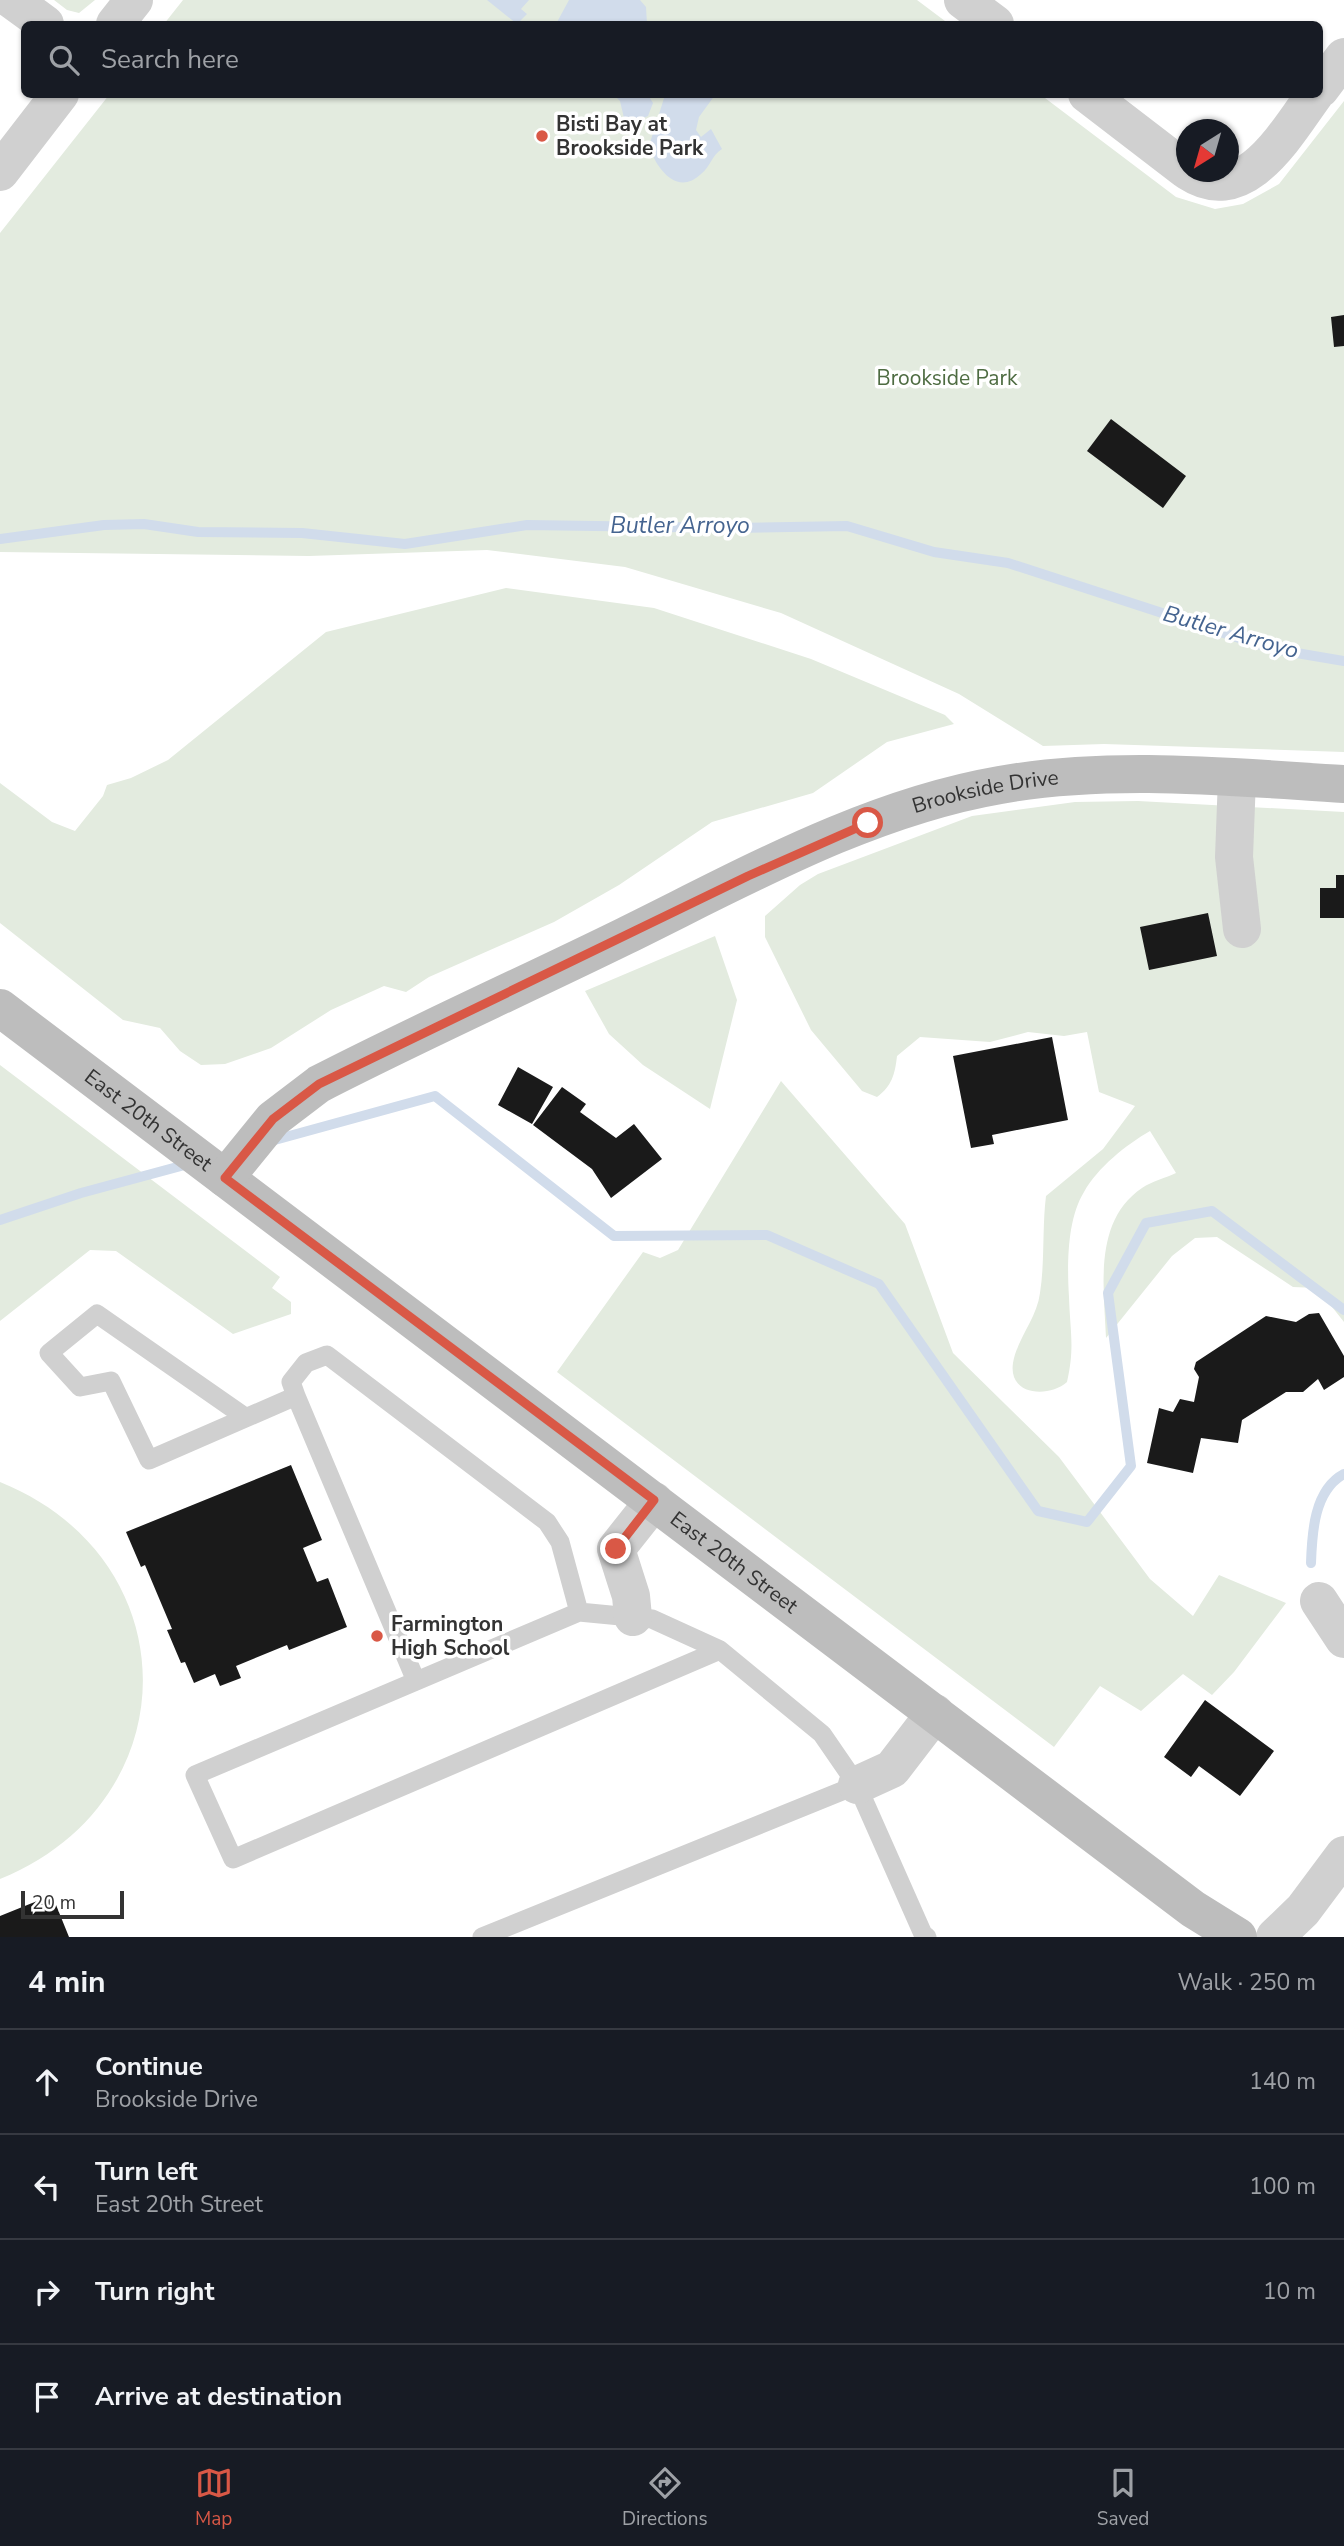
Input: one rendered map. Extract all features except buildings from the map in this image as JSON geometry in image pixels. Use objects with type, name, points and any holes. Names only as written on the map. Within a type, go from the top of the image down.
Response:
[{"type":"main road","name":"Brookside Drive","points":[[225,1178],[273,1119],[319,1084],[736,882],[868,823],[967,791],[1042,778],[1129,775],[1344,784]]},
{"type":"main road","name":"East 20th Street","points":[[0,1008],[1193,1909],[1238,1937]]},
{"type":"street","points":[[12,0],[41,21]]},
{"type":"street","points":[[117,21],[134,0]]},
{"type":"street","points":[[963,0],[991,21]]},
{"type":"street","points":[[1323,85],[1344,57]]},
{"type":"street","points":[[0,172],[58,98]]},
{"type":"street","points":[[1092,98],[1176,162]]},
{"type":"street","points":[[1239,178],[1255,169],[1312,98]]},
{"type":"street","points":[[1237,778],[1233,845],[1242,929]]},
{"type":"street","points":[[633,1617],[631,1596],[616,1549],[654,1500]]},
{"type":"street","points":[[1319,1601],[1344,1639]]},
{"type":"street","points":[[856,1785],[892,1769],[935,1713]]},
{"type":"street","points":[[1275,1937],[1303,1910],[1344,1855]]},
{"type":"lane","points":[[245,1418],[97,1314],[49,1353],[80,1387],[111,1381],[149,1460],[296,1396]]},
{"type":"lane","points":[[416,1681],[291,1382],[306,1363],[327,1355],[547,1522],[560,1542],[579,1612]]},
{"type":"lane","points":[[720,1650],[233,1859],[195,1776],[579,1612],[652,1619],[720,1650],[822,1734],[856,1785],[927,1937]]},
{"type":"lane","points":[[482,1937],[856,1785]]},
{"type":"green space","points":[[54,0],[95,0],[79,13],[67,10]]},
{"type":"green space","points":[[183,0],[917,0],[945,21],[166,21]]},
{"type":"green space","name":"Brookside Park","points":[[107,98],[1045,98],[1176,197],[1215,209],[1243,204],[1279,184],[1344,101],[1344,752],[1104,744],[1043,746],[959,694],[781,613],[625,567],[487,550],[309,556],[0,552],[0,233]]},
{"type":"green space","points":[[506,588],[654,608],[811,659],[945,715],[954,724],[887,742],[813,793],[712,822],[619,885],[554,922],[429,977],[406,992],[384,986],[331,1010],[271,1048],[225,1064],[201,1065],[180,1051],[160,1028],[123,1020],[0,923],[0,783],[52,822],[75,831],[103,796],[107,785],[131,778],[168,760],[326,632]]},
{"type":"green space","points":[[1138,801],[1344,812],[1344,1322],[1317,1288],[1293,1287],[1217,1237],[1195,1238],[1172,1256],[1106,1338],[1105,1257],[1115,1218],[1126,1202],[1142,1188],[1176,1173],[1150,1131],[1105,1165],[1078,1203],[1071,1229],[1068,1257],[1071,1349],[1067,1382],[1050,1390],[1031,1391],[1017,1382],[1013,1374],[1013,1363],[1040,1293],[1046,1196],[1103,1149],[1135,1106],[1099,1092],[1087,1032],[1064,1036],[1028,1032],[990,1042],[920,1037],[897,1056],[892,1079],[882,1093],[877,1097],[862,1091],[811,1030],[765,937],[765,916],[800,885],[818,874],[972,816],[1075,802]]},
{"type":"green space","points":[[715,936],[737,1000],[710,1109],[643,1065],[609,1034],[585,991]]},
{"type":"green space","points":[[0,1065],[280,1277],[272,1288],[291,1302],[291,1314],[233,1334],[116,1251],[90,1250],[0,1321]]},
{"type":"green space","points":[[781,1081],[905,1224],[953,1353],[1059,1457],[1150,1579],[1193,1616],[1219,1575],[1286,1603],[1234,1672],[1212,1695],[1183,1674],[1141,1711],[1100,1686],[1054,1747],[557,1372],[643,1252],[660,1258],[678,1250]]},
{"type":"green space","points":[[0,1482],[63,1518],[107,1566],[134,1621],[143,1681],[134,1740],[107,1795],[62,1843],[0,1879]]},
{"type":"water","points":[[487,0],[529,0],[521,9],[527,14],[520,21],[513,21]]},
{"type":"water","points":[[569,0],[640,0],[646,7],[647,21],[558,21]]},
{"type":"water","name":"Bisti Bay at Brookside Park","points":[[617,98],[650,98],[653,103],[648,116],[634,122],[624,118]]},
{"type":"water","name":"Bisti Bay at Brookside Park","points":[[664,98],[713,98],[699,117],[696,130],[701,137],[711,129],[722,149],[704,171],[692,180],[676,181],[662,171],[649,146]]},
{"type":"waterway","name":"Butler Arroyo","points":[[0,539],[104,525],[144,524],[198,532],[302,533],[405,544],[527,525],[733,528],[847,526],[934,552],[1008,563],[1273,649],[1344,661]]},
{"type":"waterway","points":[[271,1141],[435,1096],[614,1236],[767,1235],[879,1284],[1038,1511],[1087,1522],[1131,1466],[1108,1293],[1146,1223],[1212,1211],[1344,1310]]},
{"type":"waterway","points":[[0,1220],[81,1193],[192,1163]]},
{"type":"waterway","points":[[1311,1563],[1314,1526],[1321,1501],[1326,1490],[1344,1474]]},
{"type":"place","name":"Bisti Bay at Brookside Park","points":[[542,136]]},
{"type":"place","name":"Farmington High School","points":[[377,1636]]},
{"type":"route","points":[[616,1549],[654,1500],[225,1178],[273,1119],[319,1084],[748,876],[868,823]]}]
